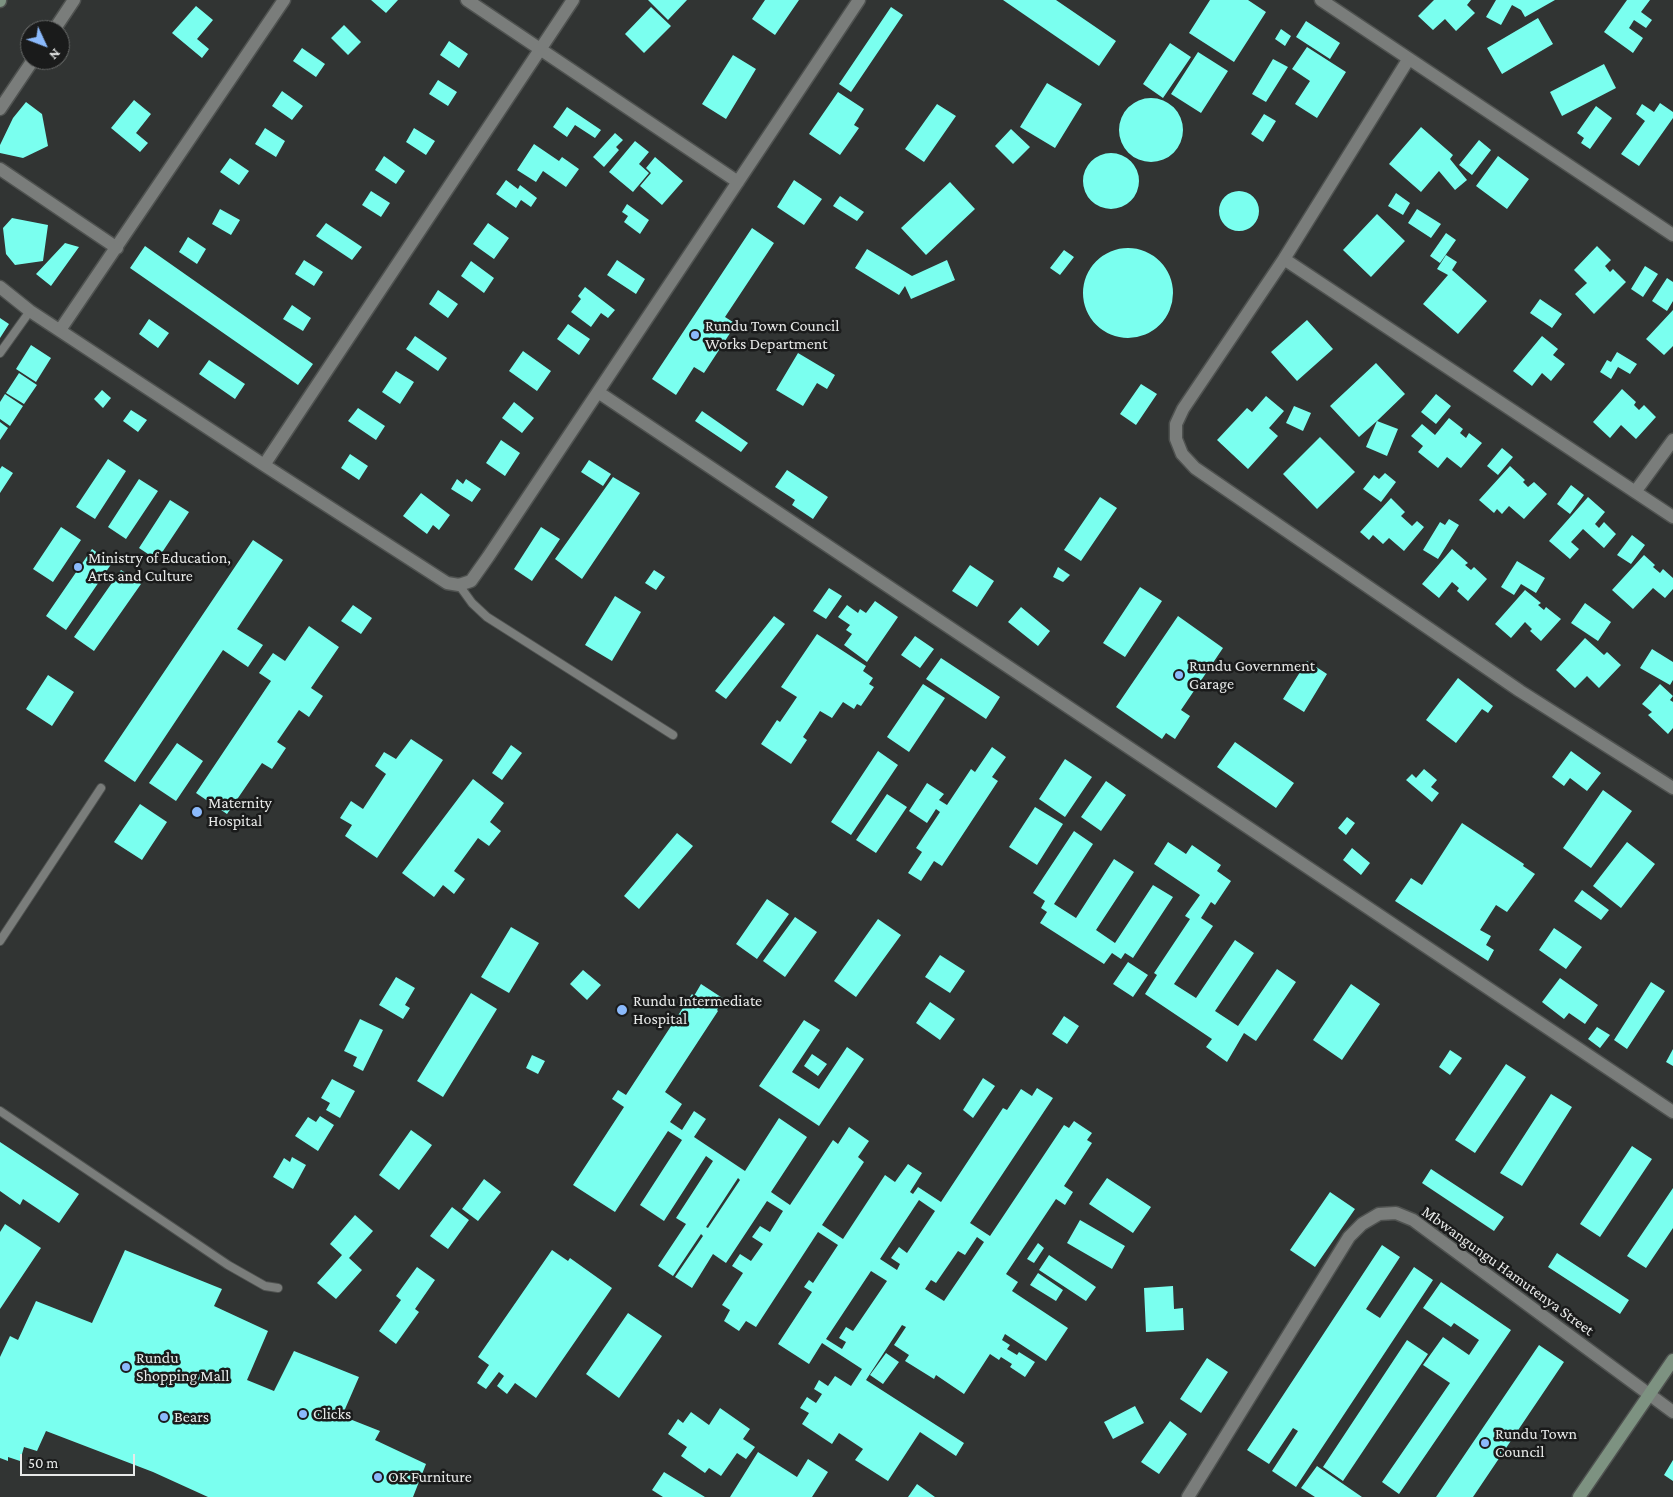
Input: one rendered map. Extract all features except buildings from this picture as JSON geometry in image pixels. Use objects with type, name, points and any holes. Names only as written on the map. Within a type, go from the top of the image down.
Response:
[{"type":"street","points":[[61,20],[74,0]]},
{"type":"street","points":[[60,330],[284,0]]},
{"type":"street","points":[[467,0],[738,182]]},
{"type":"street","points":[[264,465],[573,0]]},
{"type":"street","points":[[0,288],[30,311],[264,465],[442,580],[459,586],[471,581],[859,0]]},
{"type":"street","points":[[1321,0],[1408,60],[1673,235]]},
{"type":"street","points":[[1408,60],[1284,259],[1183,409],[1176,424],[1176,439],[1182,454],[1195,468],[1520,691],[1673,788]]},
{"type":"street","points":[[0,109],[26,70]]},
{"type":"street","points":[[0,170],[117,248]]},
{"type":"street","points":[[1284,259],[1673,517]]},
{"type":"street","points":[[598,392],[1673,1112]]},
{"type":"street","points":[[1635,492],[1673,440]]},
{"type":"street","name":"Mbwangungu Hamutenya Street","points":[[1188,1497],[1349,1237],[1362,1224],[1378,1214],[1396,1214],[1413,1220],[1673,1412]]},
{"type":"street","points":[[1579,1497],[1673,1360]]},
{"type":"lane","points":[[0,353],[30,311]]},
{"type":"lane","points":[[459,586],[472,603],[487,617],[673,736]]},
{"type":"lane","points":[[0,941],[101,788]]},
{"type":"lane","points":[[0,1111],[228,1265],[265,1286],[278,1288]]},
{"type":"place","name":"Rundu Town Council Works Department","points":[[695,335]]},
{"type":"place","name":"Ministry of Education, Arts and Culture","points":[[78,567]]},
{"type":"place","name":"Rundu Government Garage","points":[[1179,675]]},
{"type":"place","name":"Maternity Hospital","points":[[197,812]]},
{"type":"place","name":"Rundu Intermediate Hospital","points":[[622,1010]]},
{"type":"place","name":"Rundu Shopping Mall","points":[[126,1367]]},
{"type":"place","name":"Clicks","points":[[303,1414]]},
{"type":"place","name":"Bears","points":[[164,1417]]},
{"type":"place","name":"Rundu Town Council","points":[[1485,1443]]},
{"type":"place","name":"OK Furniture","points":[[378,1477]]}]
